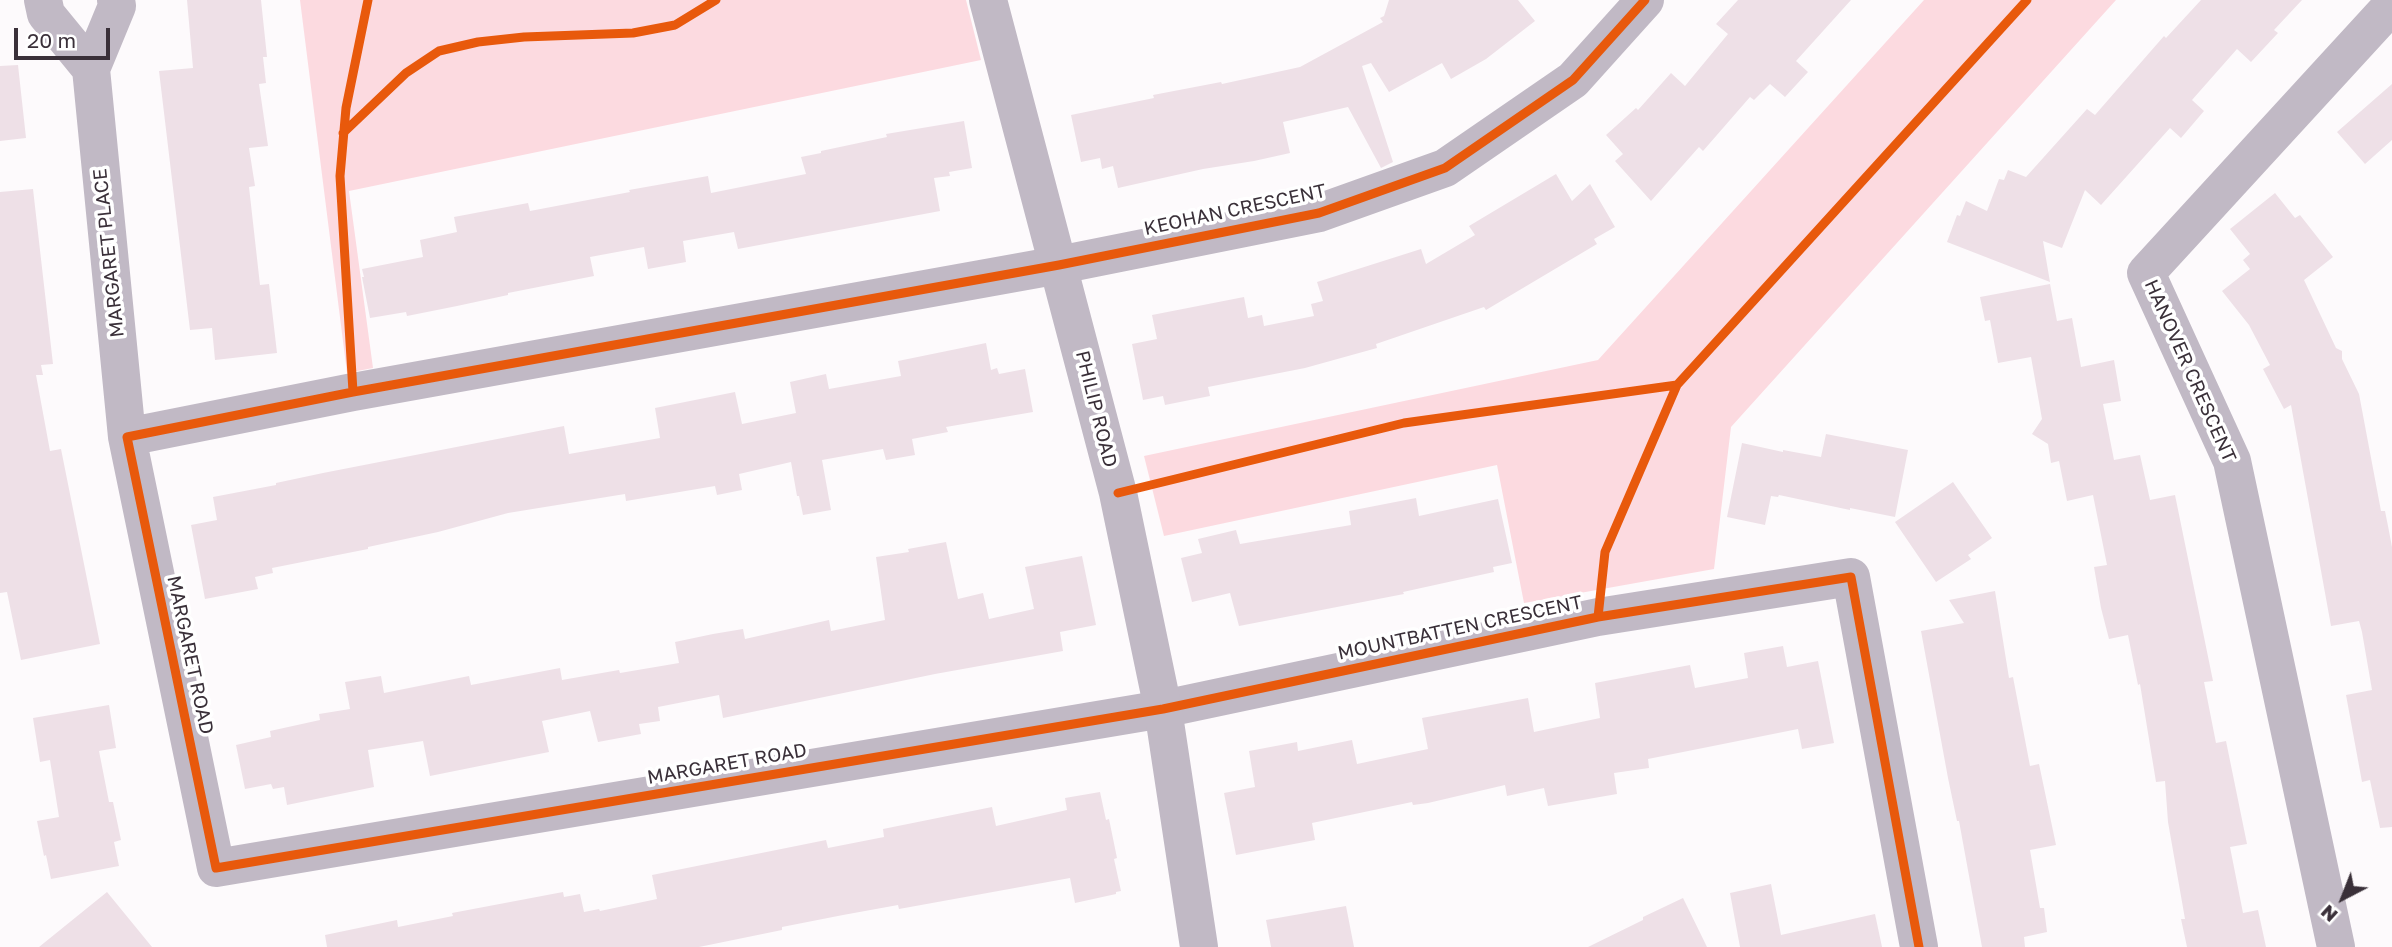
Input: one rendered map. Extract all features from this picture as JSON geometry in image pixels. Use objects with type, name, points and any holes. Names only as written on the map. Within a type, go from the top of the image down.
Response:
[{"type":"street","points":[[43,0],[46,14],[91,69]]},
{"type":"street","name":"MARGARET PLACE","points":[[116,0],[117,6],[91,69],[127,436]]},
{"type":"street","name":"PHILIP ROAD","points":[[988,0],[1118,493],[1163,709],[1199,947]]},
{"type":"street","name":"KEOHAN CRESCENT","points":[[1059,265],[1319,213],[1445,168],[1573,80],[1645,0]]},
{"type":"street","name":"HANOVER CRESCENT","points":[[2336,947],[2232,461],[2146,273],[2392,5]]},
{"type":"street","points":[[127,436],[354,392],[1059,265]]},
{"type":"street","name":"MARGARET ROAD","points":[[127,436],[216,868],[1163,709]]},
{"type":"street","name":"MOUNTBATTEN CRESCENT","points":[[1163,709],[1598,617],[1851,577],[1919,947]]},
{"type":"shaded area","points":[[300,0],[966,0],[981,60],[349,191],[373,368],[347,373]]},
{"type":"shaded area","points":[[1924,0],[2116,0],[1731,427],[1714,569],[1524,603],[1497,465],[1164,536],[1144,456],[1598,360]]},
{"type":"building","points":[[187,0],[261,0],[267,57],[263,57],[266,83],[259,84],[268,146],[249,148],[255,186],[249,187],[260,285],[269,284],[277,353],[215,360],[212,328],[190,330],[159,71],[193,68]]},
{"type":"building","points":[[1389,0],[1518,0],[1535,21],[1486,59],[1451,79],[1442,63],[1389,92],[1371,63],[1362,66],[1393,162],[1381,168],[1348,107],[1283,122],[1290,153],[1254,161],[1118,188],[1113,166],[1102,169],[1100,158],[1081,162],[1071,115],[1154,98],[1153,95],[1221,82],[1222,84],[1300,67],[1383,22],[1380,18],[1384,16]]},
{"type":"building","points":[[1738,0],[1851,0],[1796,61],[1808,72],[1785,97],[1770,84],[1754,100],[1750,97],[1703,151],[1699,147],[1651,201],[1615,161],[1623,154],[1606,135],[1636,108],[1638,110],[1671,73],[1685,86],[1728,34],[1716,24]]},
{"type":"building","points":[[2201,0],[2302,0],[2274,30],[2278,33],[2251,62],[2237,49],[2192,100],[2204,111],[2181,138],[2170,128],[2101,205],[2085,190],[2062,248],[2043,241],[2050,282],[1947,242],[1957,215],[1960,216],[1966,201],[1987,211],[1999,179],[2004,180],[2008,170],[2026,177],[2087,109],[2095,115],[2164,36],[2166,38]]},
{"type":"building","points":[[18,65],[26,138],[0,141],[0,66]]},
{"type":"building","points":[[2392,84],[2392,140],[2365,164],[2337,132]]},
{"type":"building","points":[[964,121],[972,168],[949,172],[950,176],[934,178],[940,211],[738,249],[734,232],[683,241],[686,262],[648,269],[644,247],[590,257],[594,276],[407,316],[406,312],[370,318],[362,269],[423,257],[420,240],[457,232],[454,217],[528,203],[530,211],[708,176],[711,193],[806,174],[801,157],[821,151],[887,137],[886,134]]},
{"type":"building","points":[[1556,174],[1572,201],[1590,184],[1615,227],[1594,239],[1597,244],[1486,310],[1484,307],[1376,344],[1377,348],[1305,368],[1208,387],[1210,396],[1165,405],[1163,396],[1143,400],[1132,344],[1157,339],[1152,315],[1244,297],[1248,318],[1262,315],[1264,326],[1314,316],[1311,304],[1323,301],[1317,282],[1421,249],[1426,264],[1475,235],[1469,226]]},
{"type":"building","points":[[33,189],[53,364],[41,365],[43,375],[36,375],[50,451],[61,449],[100,644],[21,660],[7,592],[0,593],[0,192]]},
{"type":"building","points":[[2275,193],[2295,218],[2300,215],[2333,257],[2304,280],[2336,348],[2342,351],[2342,359],[2359,394],[2381,511],[2385,511],[2392,547],[2392,827],[2380,828],[2370,780],[2362,782],[2346,695],[2372,690],[2362,632],[2359,621],[2331,626],[2291,405],[2284,409],[2263,369],[2270,365],[2249,325],[2222,291],[2250,269],[2243,260],[2250,254],[2230,229]]},
{"type":"building","points":[[2050,284],[2057,321],[2072,318],[2081,367],[2114,360],[2121,401],[2103,404],[2114,460],[2140,455],[2150,500],[2175,495],[2213,681],[2204,682],[2216,743],[2226,741],[2247,844],[2230,847],[2243,913],[2258,910],[2266,947],[2187,947],[2181,919],[2185,919],[2168,822],[2165,781],[2156,782],[2140,684],[2138,685],[2128,635],[2109,639],[2101,608],[2094,567],[2107,565],[2093,495],[2067,501],[2059,461],[2051,463],[2048,444],[2032,434],[2042,419],[2031,357],[1998,363],[1990,320],[1985,321],[1980,297]]},
{"type":"building","points":[[986,343],[991,370],[997,368],[999,374],[1025,369],[1033,412],[946,427],[948,432],[912,439],[915,455],[886,460],[883,449],[822,460],[831,510],[803,515],[791,462],[739,474],[742,490],[717,495],[715,486],[626,501],[625,494],[508,513],[368,549],[272,568],[273,573],[255,577],[258,589],[205,599],[191,525],[217,520],[213,497],[564,426],[569,454],[660,438],[655,408],[735,392],[742,424],[796,413],[790,382],[826,374],[829,389],[901,376],[898,361]]},
{"type":"building","points":[[1826,434],[1908,450],[1895,517],[1779,495],[1771,496],[1765,525],[1727,517],[1742,443],[1821,457]]},
{"type":"building","points":[[1953,482],[1992,538],[1968,555],[1971,559],[1936,582],[1895,522]]},
{"type":"building","points":[[1416,498],[1419,516],[1498,499],[1512,563],[1493,567],[1494,572],[1403,592],[1404,594],[1239,626],[1230,593],[1192,602],[1181,558],[1202,553],[1198,539],[1236,530],[1240,544],[1351,525],[1349,511]]},
{"type":"building","points":[[946,542],[958,599],[983,593],[989,619],[1034,609],[1025,567],[1082,556],[1096,625],[1060,632],[1063,651],[935,674],[723,718],[719,695],[658,707],[660,721],[639,724],[641,734],[598,742],[590,711],[542,721],[549,752],[430,776],[423,741],[368,750],[374,787],[287,805],[284,787],[273,789],[271,784],[245,789],[236,745],[271,737],[270,731],[320,720],[319,714],[350,709],[345,682],[381,676],[384,693],[469,676],[471,685],[560,668],[562,680],[679,663],[675,642],[713,634],[743,629],[745,639],[829,620],[831,631],[885,620],[876,557]]},
{"type":"building","points":[[1995,591],[2009,678],[2013,677],[2030,766],[2039,764],[2056,845],[2030,850],[2047,932],[2024,937],[2025,947],[1982,947],[1921,631],[1964,623],[1949,600]]},
{"type":"building","points":[[1783,646],[1787,667],[1818,661],[1834,743],[1802,749],[1798,729],[1648,759],[1649,768],[1614,773],[1617,794],[1548,806],[1544,788],[1507,796],[1505,785],[1428,803],[1413,805],[1412,802],[1312,823],[1315,840],[1236,855],[1224,793],[1255,787],[1249,751],[1297,742],[1298,751],[1352,740],[1357,764],[1428,749],[1422,718],[1528,698],[1534,732],[1600,718],[1595,683],[1690,665],[1695,688],[1748,678],[1744,653]]},
{"type":"building","points":[[109,705],[116,748],[99,751],[109,802],[113,802],[121,840],[114,842],[119,866],[51,879],[37,821],[59,817],[50,760],[40,762],[33,718]]},
{"type":"building","points":[[1100,792],[1106,820],[1109,819],[1121,891],[1075,903],[1070,878],[899,909],[898,905],[843,915],[699,947],[327,947],[325,935],[397,920],[398,927],[453,916],[452,913],[563,892],[564,897],[580,894],[584,912],[600,911],[657,899],[652,875],[826,840],[828,848],[884,837],[883,829],[992,807],[996,826],[1067,810],[1065,798]]},
{"type":"building","points":[[1771,884],[1781,935],[1875,914],[1882,947],[1740,947],[1730,893]]},
{"type":"building","points":[[107,892],[152,947],[39,947]]},
{"type":"building","points":[[1683,898],[1707,947],[1588,947],[1643,920],[1643,917]]},
{"type":"building","points":[[1346,906],[1354,947],[1271,947],[1266,920]]},
{"type":"cycle path","points":[[353,392],[340,176],[346,108],[368,0]]},
{"type":"cycle path","points":[[343,133],[406,73],[439,51],[478,42],[524,37],[633,33],[675,25],[716,0]]},
{"type":"cycle path","points":[[1645,0],[1573,80],[1445,168],[1319,213],[1059,265],[353,392],[127,437],[216,868],[1163,709],[1598,617],[1851,577],[1919,947]]},
{"type":"cycle path","points":[[1118,493],[1404,423],[1677,385],[2027,0]]},
{"type":"cycle path","points":[[1598,617],[1605,552],[1677,385]]}]
